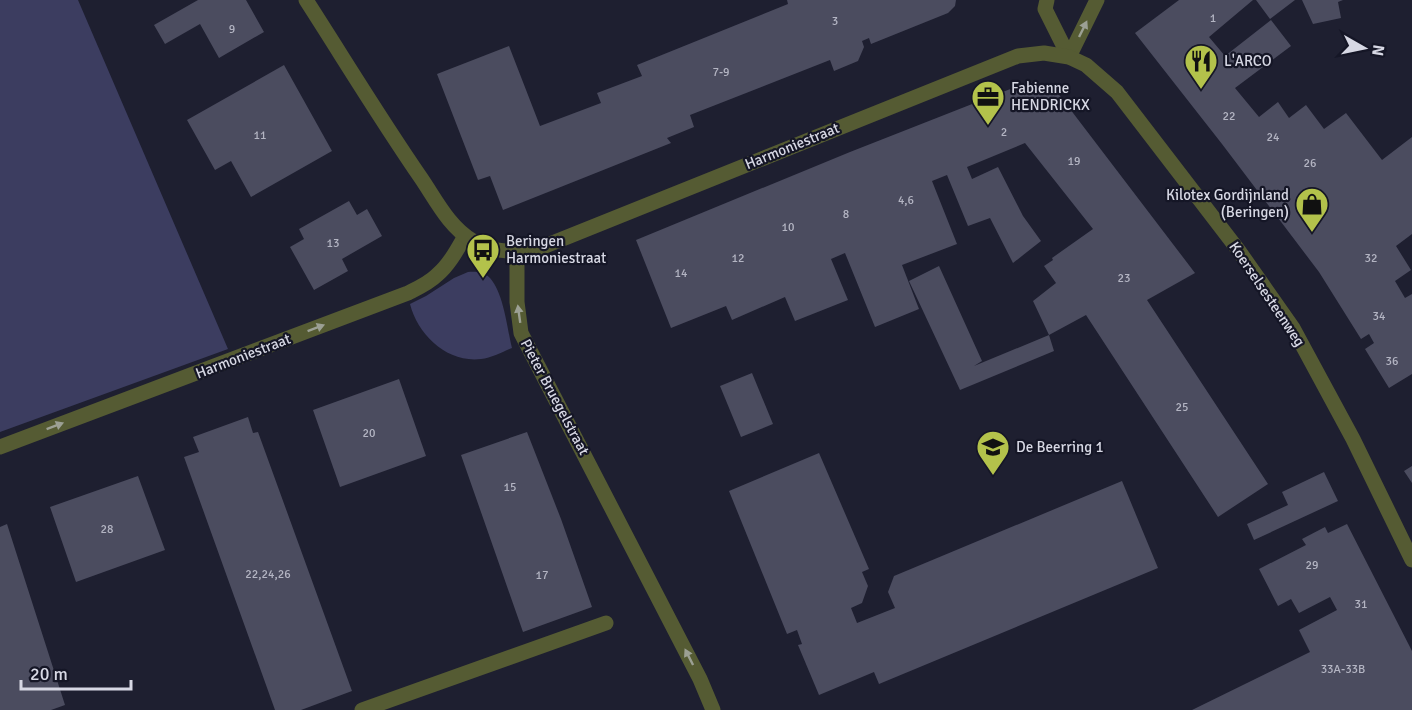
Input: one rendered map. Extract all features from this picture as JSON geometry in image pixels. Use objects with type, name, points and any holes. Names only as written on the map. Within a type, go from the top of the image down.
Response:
[{"type":"street","points":[[306,0],[454,226],[465,236],[487,248],[517,252]]},
{"type":"street","points":[[1047,0],[1045,9],[1070,57]]},
{"type":"street","points":[[1070,57],[1097,0]]},
{"type":"street","name":"Harmoniestraat","points":[[517,252],[540,248],[1018,56],[1044,53],[1070,57]]},
{"type":"street","name":"Koerselsesteenweg","points":[[1070,57],[1086,65],[1117,92],[1239,251],[1293,328],[1353,439],[1412,560]]},
{"type":"street","name":"Harmoniestraat","points":[[0,447],[408,293],[437,276],[465,236]]},
{"type":"street","name":"Pieter Bruegelstraat","points":[[517,252],[517,302],[521,333],[700,679],[713,710]]},
{"type":"street","points":[[362,710],[606,623]]},
{"type":"shaded area","points":[[0,0],[78,0],[228,349],[0,432]]},
{"type":"shaded area","points":[[468,272],[485,274],[495,285],[502,302],[512,348],[493,356],[469,359],[446,352],[427,336],[420,326],[410,304]]},
{"type":"building","points":[[198,0],[246,0],[264,32],[219,58],[200,24],[165,44],[154,25]]},
{"type":"building","points":[[787,0],[956,0],[955,6],[948,13],[871,44],[869,38],[862,41],[864,47],[858,61],[834,71],[830,60],[690,115],[694,127],[667,138],[671,143],[503,210],[490,176],[478,180],[437,74],[509,46],[540,126],[601,103],[597,93],[642,76],[637,65],[788,4]]},
{"type":"building","points":[[1179,0],[1253,0],[1209,37],[1225,56],[1271,20],[1291,46],[1235,88],[1259,117],[1278,102],[1289,118],[1306,105],[1324,129],[1346,113],[1382,160],[1412,137],[1412,234],[1396,246],[1411,270],[1395,281],[1405,298],[1412,294],[1412,374],[1389,388],[1365,349],[1374,343],[1369,334],[1361,339],[1319,272],[1135,33]]},
{"type":"building","points":[[1256,0],[1295,0],[1270,19]]},
{"type":"building","points":[[1302,0],[1343,0],[1338,2],[1341,18],[1313,24]]},
{"type":"building","points":[[284,65],[332,151],[251,197],[231,161],[215,170],[187,120]]},
{"type":"building","points":[[1028,82],[1054,88],[1195,273],[1147,300],[1268,484],[1218,517],[1086,315],[1049,335],[1033,301],[1056,283],[1044,266],[1093,229],[1025,143],[967,167],[972,179],[998,167],[1023,216],[1041,241],[1013,263],[990,218],[968,226],[947,175],[932,181],[957,244],[902,265],[919,309],[875,327],[845,253],[831,259],[848,300],[795,321],[785,297],[732,320],[726,306],[671,328],[636,240]]},
{"type":"building","points":[[349,201],[357,215],[367,209],[382,236],[342,259],[348,271],[314,290],[290,247],[304,239],[299,229]]},
{"type":"building","points":[[939,266],[982,361],[974,366],[1049,335],[1054,351],[960,390],[909,281]]},
{"type":"building","points":[[752,373],[773,424],[741,437],[720,386]]},
{"type":"building","points":[[399,379],[426,456],[340,487],[313,410]]},
{"type":"building","points":[[248,417],[253,433],[258,432],[352,691],[301,710],[275,710],[184,457],[199,452],[193,437]]},
{"type":"building","points":[[527,432],[592,607],[523,632],[461,455]]},
{"type":"building","points":[[819,453],[869,569],[862,572],[868,586],[862,603],[851,608],[857,623],[895,608],[888,592],[894,576],[1122,481],[1158,568],[879,684],[874,672],[819,695],[798,645],[802,644],[797,630],[787,634],[729,491]]},
{"type":"building","points":[[1412,466],[1412,483],[1404,471]]},
{"type":"building","points":[[1324,472],[1338,501],[1254,540],[1247,524],[1288,505],[1282,492]]},
{"type":"building","points":[[138,476],[165,550],[76,582],[50,507]]},
{"type":"building","points":[[7,524],[65,705],[51,710],[0,710],[0,527]]},
{"type":"building","points":[[1347,524],[1412,651],[1412,710],[1192,710],[1310,652],[1299,630],[1337,610],[1330,597],[1299,613],[1291,599],[1278,606],[1259,569],[1306,545],[1302,539],[1325,527],[1328,533]]},
{"type":"place","name":"L'ARCO","points":[[1201,90]]},
{"type":"place","name":"Fabienne HENDRICKX","points":[[988,126]]},
{"type":"place","name":"Kilotex Gordijnland (Beringen)","points":[[1312,233]]},
{"type":"place","name":"Beringen Harmoniestraat","points":[[483,279]]},
{"type":"place","name":"De Beerring 1","points":[[993,476]]}]
